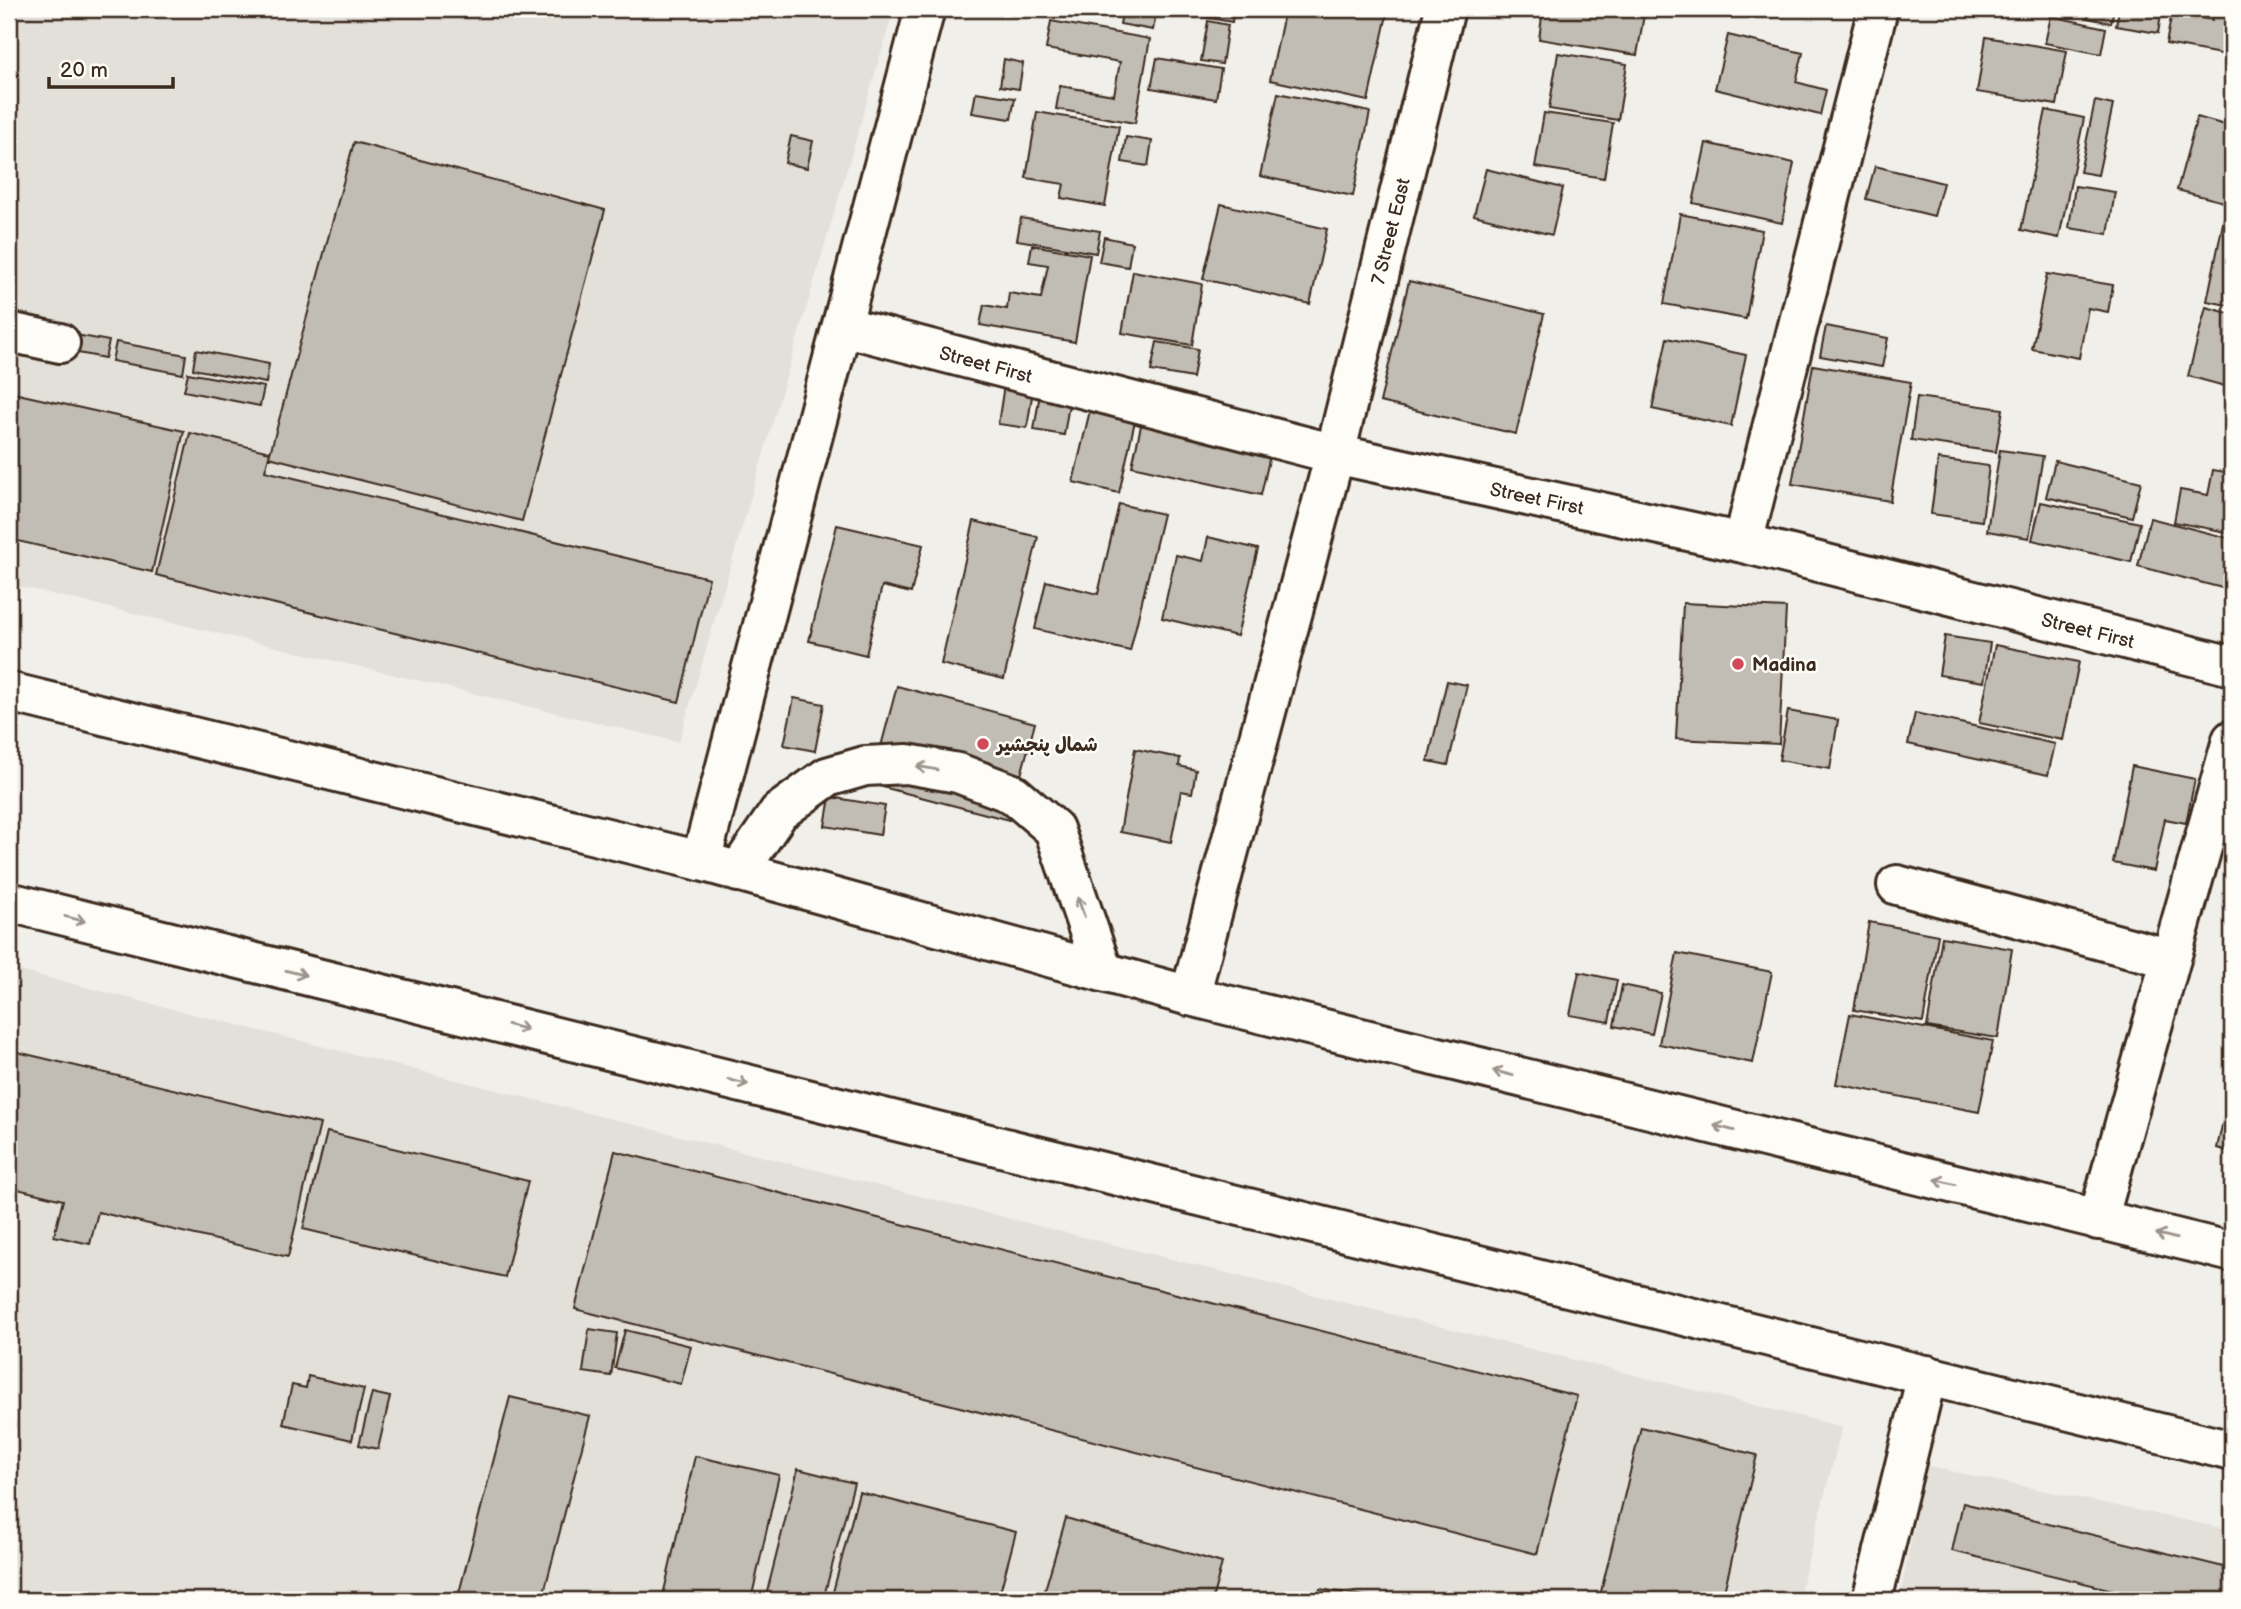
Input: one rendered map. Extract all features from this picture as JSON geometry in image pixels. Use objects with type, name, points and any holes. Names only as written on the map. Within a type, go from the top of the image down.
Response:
[{"type":"street","points":[[701,862],[925,9]]},
{"type":"street","name":"7 Street East","points":[[1191,996],[1335,454],[1445,9]]},
{"type":"street","points":[[1743,543],[1878,9]]},
{"type":"street","name":"Street First","points":[[842,326],[1335,454],[1743,543],[2232,666]]},
{"type":"street","points":[[9,332],[60,343]]},
{"type":"street","points":[[9,692],[701,862],[1191,996],[2232,1252]]},
{"type":"street","points":[[2098,1220],[2232,740]]},
{"type":"street","points":[[738,872],[779,812],[827,777],[865,766],[907,764],[958,773],[1013,794],[1054,829],[1103,972]]},
{"type":"street","points":[[1897,885],[2171,959]]},
{"type":"street","points":[[9,902],[2232,1451]]},
{"type":"street","points":[[1872,1600],[1927,1375]]},
{"type":"shaded area","points":[[9,9],[894,9],[679,742],[9,584]]},
{"type":"shaded area","points":[[9,968],[1842,1427],[1798,1600],[9,1600]]},
{"type":"shaded area","points":[[1926,1466],[2232,1530],[2232,1600],[1899,1600]]},
{"type":"building","points":[[1056,9],[1095,9],[1093,19],[1055,13]]},
{"type":"building","points":[[1123,9],[1157,9],[1153,30],[1120,24]]},
{"type":"building","points":[[1205,9],[1234,9],[1232,22],[1204,17]]},
{"type":"building","points":[[1285,9],[1388,10],[1368,101],[1270,80]]},
{"type":"building","points":[[1543,9],[1645,9],[1637,55],[1539,39]]},
{"type":"building","points":[[2090,9],[2114,9],[2111,23],[2088,18]]},
{"type":"building","points":[[2119,9],[2162,9],[2158,33],[2116,26]]},
{"type":"building","points":[[2214,9],[2232,9],[2232,56],[2166,44],[2172,12],[2212,20]]},
{"type":"building","points":[[2051,16],[2106,28],[2101,54],[2045,43]]},
{"type":"building","points":[[1051,21],[1150,39],[1135,123],[1056,109],[1060,86],[1114,95],[1120,62],[1046,49]]},
{"type":"building","points":[[1208,21],[1228,25],[1222,64],[1201,61]]},
{"type":"building","points":[[1728,35],[1803,53],[1796,82],[1826,90],[1820,115],[1715,89]]},
{"type":"building","points":[[1986,37],[2067,51],[2057,105],[1977,92]]},
{"type":"building","points":[[1558,53],[1627,64],[1618,120],[1549,109]]},
{"type":"building","points":[[1157,58],[1221,69],[1216,99],[1151,88]]},
{"type":"building","points":[[1004,59],[1023,63],[1019,89],[1000,86]]},
{"type":"building","points":[[976,92],[1015,98],[1011,119],[972,113]]},
{"type":"building","points":[[1278,93],[1370,112],[1353,196],[1260,176]]},
{"type":"building","points":[[2095,101],[2113,105],[2098,175],[2080,172]]},
{"type":"building","points":[[2046,110],[2084,118],[2059,238],[2021,230]]},
{"type":"building","points":[[1037,112],[1119,126],[1105,206],[1061,198],[1064,184],[1026,178]]},
{"type":"building","points":[[1544,113],[1613,123],[1604,178],[1535,167]]},
{"type":"building","points":[[2197,117],[2232,127],[2232,204],[2177,190]]},
{"type":"building","points":[[791,136],[813,141],[807,168],[785,163]]},
{"type":"building","points":[[1126,137],[1152,141],[1148,166],[1122,162]]},
{"type":"building","points":[[354,142],[605,210],[522,521],[269,457]]},
{"type":"building","points":[[1706,143],[1794,163],[1782,223],[1693,203]]},
{"type":"building","points":[[1875,166],[1943,183],[1934,216],[1866,199]]},
{"type":"building","points":[[1486,169],[1563,188],[1552,235],[1474,215]]},
{"type":"building","points":[[2075,186],[2115,192],[2108,234],[2069,228]]},
{"type":"building","points":[[1221,204],[1327,229],[1310,304],[1203,279]]},
{"type":"building","points":[[1680,214],[1762,230],[1746,319],[1664,304]]},
{"type":"building","points":[[1021,218],[1100,231],[1096,253],[1017,240]]},
{"type":"building","points":[[2224,218],[2232,220],[2232,306],[2207,301]]},
{"type":"building","points":[[1104,237],[1132,243],[1128,267],[1099,262]]},
{"type":"building","points":[[1032,245],[1090,255],[1075,342],[980,325],[984,305],[1007,309],[1009,293],[1041,298],[1048,265],[1029,262]]},
{"type":"building","points":[[1133,271],[1202,284],[1192,345],[1122,333]]},
{"type":"building","points":[[2047,274],[2113,285],[2108,312],[2088,308],[2079,358],[2032,349]]},
{"type":"building","points":[[1409,281],[1544,314],[1516,434],[1380,402]]},
{"type":"building","points":[[2206,307],[2232,314],[2232,388],[2188,376]]},
{"type":"building","points":[[1826,326],[1888,338],[1882,367],[1820,356]]},
{"type":"building","points":[[65,333],[109,341],[105,358],[62,350]]},
{"type":"building","points":[[1667,338],[1746,355],[1731,426],[1652,409]]},
{"type":"building","points":[[116,342],[186,355],[183,374],[112,361]]},
{"type":"building","points":[[1157,342],[1198,349],[1193,378],[1151,371]]},
{"type":"building","points":[[196,350],[269,364],[266,383],[193,369]]},
{"type":"building","points":[[1813,365],[1911,382],[1890,501],[1792,484]]},
{"type":"building","points":[[188,373],[264,387],[260,406],[184,391]]},
{"type":"building","points":[[1004,385],[1033,390],[1027,428],[998,424]]},
{"type":"building","points":[[9,392],[184,431],[152,572],[9,539]]},
{"type":"building","points":[[1040,393],[1070,398],[1064,435],[1034,430]]},
{"type":"building","points":[[1917,397],[2003,409],[1996,452],[1911,440]]},
{"type":"building","points":[[1091,406],[1136,416],[1119,493],[1073,482]]},
{"type":"building","points":[[1142,421],[1271,451],[1261,495],[1132,466]]},
{"type":"building","points":[[190,433],[270,452],[265,471],[709,578],[679,702],[156,575]]},
{"type":"building","points":[[2000,450],[2043,456],[2029,538],[1987,531]]},
{"type":"building","points":[[1938,459],[1989,466],[1982,521],[1931,514]]},
{"type":"building","points":[[2055,461],[2141,482],[2132,517],[2046,497]]},
{"type":"building","points":[[2213,470],[2232,473],[2232,533],[2174,522],[2180,490],[2208,495]]},
{"type":"building","points":[[2041,502],[2140,523],[2131,562],[2032,540]]},
{"type":"building","points":[[1119,504],[1163,514],[1130,651],[1035,629],[1046,581],[1098,594]]},
{"type":"building","points":[[2150,518],[2232,539],[2232,562],[2226,589],[2138,566]]},
{"type":"building","points":[[974,521],[1038,537],[1004,679],[941,664]]},
{"type":"building","points":[[837,525],[923,545],[911,593],[882,586],[866,655],[809,641]]},
{"type":"building","points":[[1208,537],[1258,549],[1237,636],[1162,618],[1176,555],[1203,561]]},
{"type":"building","points":[[1683,603],[1786,608],[1779,744],[1676,739]]},
{"type":"building","points":[[1945,636],[1990,643],[1984,682],[1939,675]]},
{"type":"building","points":[[1995,645],[2079,662],[2063,740],[1979,723]]},
{"type":"building","points":[[1447,681],[1467,685],[1448,765],[1428,761]]},
{"type":"building","points":[[897,686],[1035,723],[1009,820],[871,784]]},
{"type":"building","points":[[794,698],[824,704],[815,751],[784,745]]},
{"type":"building","points":[[1788,711],[1838,720],[1830,769],[1779,760]]},
{"type":"building","points":[[1915,713],[2055,744],[2048,775],[1908,744]]},
{"type":"building","points":[[1135,749],[1180,758],[1179,766],[1196,770],[1192,793],[1181,791],[1171,842],[1120,832]]},
{"type":"building","points":[[2132,766],[2195,779],[2186,823],[2165,819],[2154,871],[2113,863]]},
{"type":"building","points":[[830,797],[885,806],[880,835],[825,826]]},
{"type":"building","points":[[1869,922],[1938,935],[1923,1022],[1854,1010]]},
{"type":"building","points":[[1942,937],[2012,949],[1998,1038],[1927,1027]]},
{"type":"building","points":[[1677,953],[1772,972],[1753,1063],[1659,1044]]},
{"type":"building","points":[[1579,972],[1617,980],[1609,1022],[1570,1015]]},
{"type":"building","points":[[1622,985],[1661,993],[1652,1034],[1614,1026]]},
{"type":"building","points":[[1850,1014],[1993,1041],[1979,1112],[1836,1084]]},
{"type":"building","points":[[9,1050],[320,1124],[288,1257],[98,1212],[90,1244],[54,1236],[63,1200],[9,1187]]},
{"type":"building","points":[[2232,1081],[2232,1152],[2217,1148]]},
{"type":"building","points":[[327,1132],[528,1181],[505,1277],[303,1229]]},
{"type":"building","points":[[615,1151],[1577,1396],[1537,1554],[575,1309]]},
{"type":"building","points":[[589,1329],[617,1333],[611,1376],[583,1372]]},
{"type":"building","points":[[625,1330],[691,1346],[681,1384],[615,1368]]},
{"type":"building","points":[[308,1376],[364,1389],[352,1440],[283,1424],[292,1385],[306,1388]]},
{"type":"building","points":[[372,1393],[390,1397],[378,1449],[359,1445]]},
{"type":"building","points":[[510,1397],[590,1416],[542,1600],[503,1600],[459,1593]]},
{"type":"building","points":[[1641,1427],[1757,1455],[1722,1600],[1599,1600]]},
{"type":"building","points":[[695,1456],[779,1475],[751,1600],[662,1600]]},
{"type":"building","points":[[798,1469],[854,1483],[823,1600],[765,1600]]},
{"type":"building","points":[[859,1492],[1016,1532],[998,1600],[831,1600]]},
{"type":"building","points":[[1963,1503],[2232,1569],[2232,1600],[2154,1600],[1952,1551]]},
{"type":"building","points":[[1066,1518],[1222,1563],[1212,1600],[1042,1600]]},
{"type":"building","points":[[1320,1589],[1390,1600],[1318,1600]]},
{"type":"place","name":"Madina","points":[[1738,664]]},
{"type":"place","name":"شمال پنجشیر","points":[[983,744]]}]
